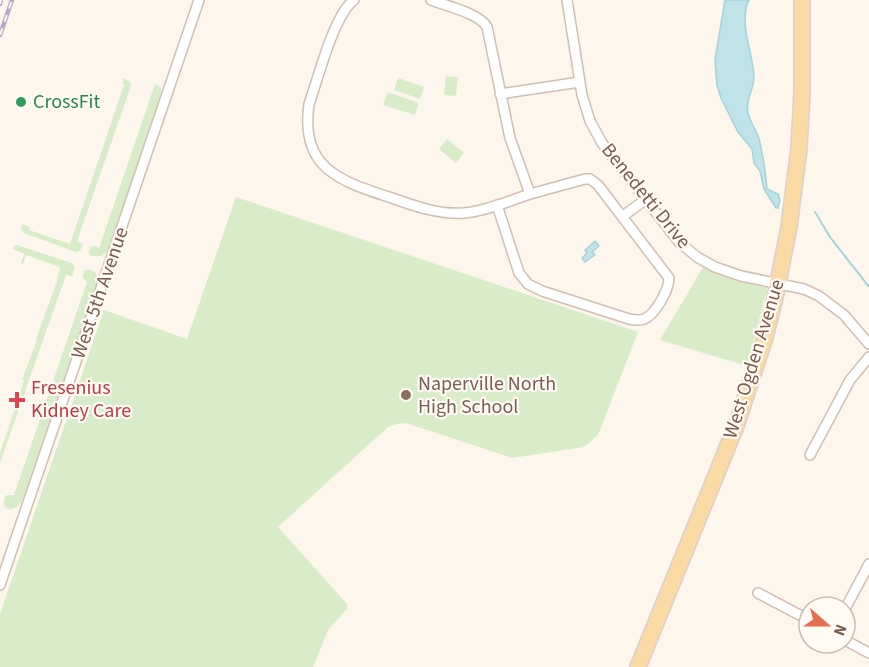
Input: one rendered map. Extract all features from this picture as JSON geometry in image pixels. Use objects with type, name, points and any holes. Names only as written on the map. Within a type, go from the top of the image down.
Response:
[{"type":"main road","name":"West Ogden Avenue","points":[[638,667],[736,426],[764,341],[789,227],[799,148],[802,92],[802,0]]},
{"type":"street","name":"West 5th Avenue","points":[[0,585],[199,0]]},
{"type":"street","points":[[354,0],[341,14],[309,104],[310,138],[323,165],[330,173],[350,184],[433,210],[462,213],[497,205],[580,179],[590,179],[598,185],[623,216],[669,278],[667,290],[651,315],[640,320],[629,319],[542,291],[523,280],[497,205]]},
{"type":"street","points":[[431,0],[475,16],[484,22],[490,34],[510,138],[530,194]]},
{"type":"street","name":"Benedetti Drive","points":[[567,0],[586,111],[596,133],[679,242],[705,262],[730,273],[808,291],[835,307],[869,344]]},
{"type":"street","points":[[500,94],[580,82]]},
{"type":"street","points":[[623,216],[645,200]]},
{"type":"street","points":[[810,455],[850,380],[869,357]]},
{"type":"street","points":[[852,595],[869,564]]},
{"type":"street","points":[[758,593],[797,614]]},
{"type":"green space","points":[[446,76],[458,77],[456,96],[444,95]]},
{"type":"green space","points":[[124,78],[130,82],[131,86],[77,241],[83,244],[80,251],[76,252],[24,233],[21,229],[22,224],[30,227],[29,230],[70,244],[124,85],[122,84]]},
{"type":"green space","points":[[398,78],[424,87],[420,99],[394,90]]},
{"type":"green space","points":[[155,84],[161,88],[161,94],[108,251],[101,256],[91,256],[90,247],[99,248]]},
{"type":"green space","points":[[388,92],[419,103],[415,115],[383,105]]},
{"type":"green space","points":[[447,139],[464,153],[456,163],[439,149]]},
{"type":"green space","points":[[236,197],[638,332],[598,435],[584,447],[512,458],[406,423],[388,427],[278,527],[347,604],[347,609],[328,630],[313,667],[0,667],[0,614],[104,310],[187,339]]},
{"type":"green space","points":[[17,245],[72,263],[75,267],[72,276],[66,275],[0,463],[0,453],[24,381],[22,380],[60,267],[26,255],[23,264],[21,263],[24,254],[13,249]]},
{"type":"green space","points":[[706,262],[769,282],[747,366],[660,340]]},
{"type":"green space","points":[[85,270],[96,273],[97,283],[22,502],[10,510],[5,507],[4,499],[7,495],[14,495],[87,282],[82,277]]},
{"type":"water","points":[[725,0],[749,0],[745,28],[754,77],[748,113],[759,139],[767,189],[778,194],[780,200],[778,208],[764,189],[760,171],[754,163],[752,149],[738,132],[717,85],[715,60]]},
{"type":"water","points":[[595,241],[599,246],[592,252],[595,255],[585,262],[582,258],[587,253],[585,250]]},
{"type":"waterway","points":[[815,212],[830,237],[869,287]]},
{"type":"railway","points":[[0,4],[1,0]]},
{"type":"railway","points":[[0,35],[12,0]]},
{"type":"place","name":"CrossFit","points":[[21,102]]},
{"type":"place","name":"Naperville North High School","points":[[406,395]]},
{"type":"place","name":"Fresenius Kidney Care","points":[[17,400]]}]
